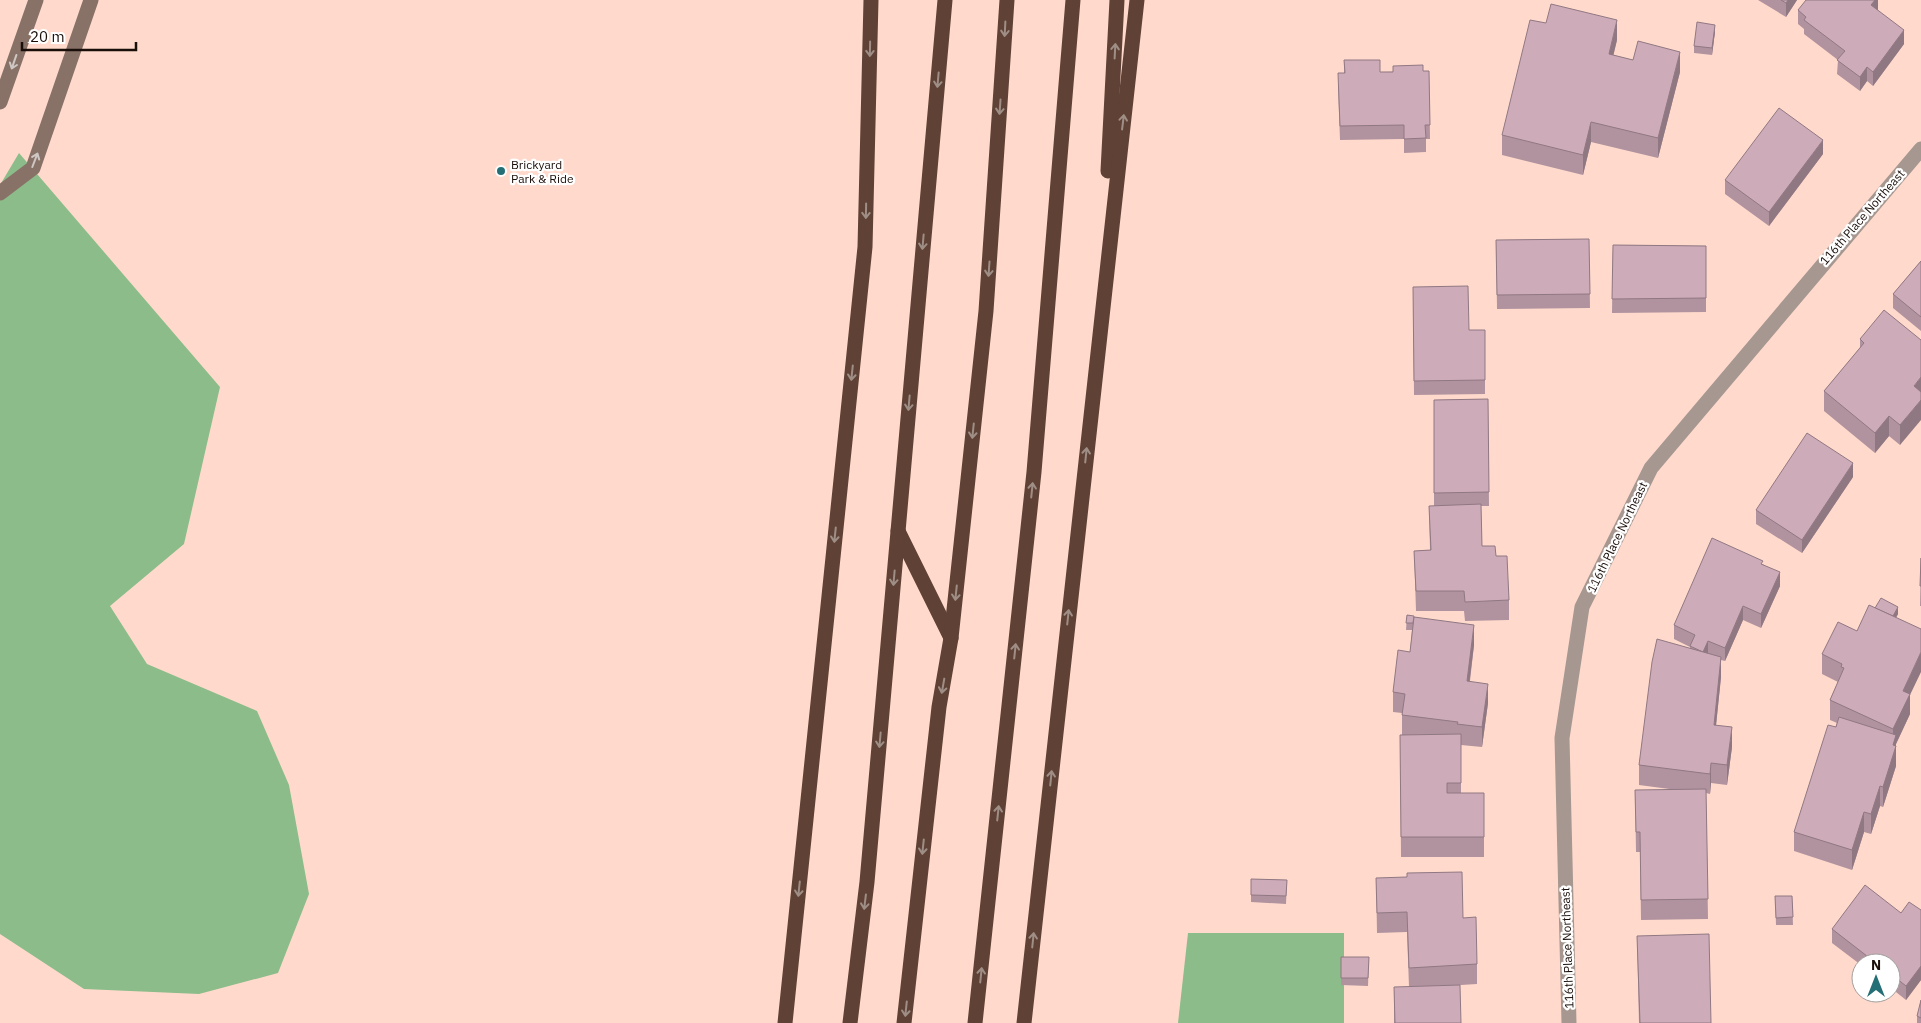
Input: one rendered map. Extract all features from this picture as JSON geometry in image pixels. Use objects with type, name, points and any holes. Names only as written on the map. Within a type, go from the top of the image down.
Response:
[{"type":"highway","points":[[785,1023],[865,247],[871,0]]},
{"type":"highway","points":[[850,1023],[867,882],[945,0]]},
{"type":"highway","points":[[904,1023],[939,707],[951,638],[986,311],[1007,0]]},
{"type":"highway","points":[[976,1023],[1034,472],[1073,0]]},
{"type":"highway","points":[[1100,327],[1117,0]]},
{"type":"highway","points":[[1024,1023],[1137,0]]},
{"type":"highway","points":[[898,529],[951,638]]},
{"type":"main road","points":[[0,102],[36,0]]},
{"type":"main road","points":[[0,193],[32,168],[91,0]]},
{"type":"street","name":"116th Place Northeast","points":[[1569,1023],[1562,738],[1582,608],[1651,468],[1921,149]]},
{"type":"green space","points":[[19,153],[220,387],[184,544],[110,606],[147,664],[257,711],[289,785],[309,894],[278,973],[199,994],[84,989],[0,934],[0,185]]},
{"type":"green space","points":[[1188,933],[1344,933],[1344,1023],[1178,1023]]},
{"type":"building","points":[[1806,0],[1875,0],[1871,5],[1904,30],[1873,72],[1867,67],[1860,77],[1837,60],[1845,51],[1804,20],[1806,17],[1798,10]]},
{"type":"building","points":[[1551,4],[1617,20],[1609,54],[1633,60],[1638,41],[1680,52],[1658,138],[1591,122],[1583,155],[1502,135],[1530,20],[1546,23]]},
{"type":"building","points":[[1697,22],[1715,25],[1712,48],[1694,46]]},
{"type":"building","points":[[1344,60],[1380,60],[1380,72],[1393,72],[1393,66],[1423,65],[1423,71],[1429,71],[1430,125],[1425,125],[1426,138],[1404,139],[1404,125],[1340,126],[1338,73],[1345,73]]},
{"type":"building","points":[[1779,108],[1823,140],[1769,212],[1725,180]]},
{"type":"building","points":[[1589,239],[1590,294],[1497,295],[1496,240]]},
{"type":"building","points":[[1613,245],[1706,246],[1706,298],[1612,299]]},
{"type":"building","points":[[1921,261],[1921,317],[1893,294]]},
{"type":"building","points":[[1468,286],[1469,330],[1485,330],[1485,380],[1414,381],[1413,287]]},
{"type":"building","points":[[1884,310],[1921,340],[1921,377],[1914,386],[1921,392],[1921,400],[1900,425],[1889,416],[1875,433],[1824,391],[1864,343],[1860,339]]},
{"type":"building","points":[[1488,399],[1489,492],[1434,493],[1434,400]]},
{"type":"building","points":[[1807,433],[1853,463],[1802,540],[1756,510]]},
{"type":"building","points":[[1481,504],[1482,546],[1495,546],[1496,556],[1507,556],[1509,600],[1465,602],[1464,591],[1416,591],[1414,551],[1431,550],[1429,506]]},
{"type":"building","points":[[1712,538],[1763,561],[1761,564],[1780,572],[1761,614],[1743,606],[1725,648],[1708,641],[1703,652],[1690,646],[1695,635],[1674,625]]},
{"type":"building","points":[[1881,598],[1898,607],[1893,616],[1875,608]]},
{"type":"building","points":[[1869,605],[1921,629],[1921,652],[1903,691],[1910,694],[1893,729],[1830,700],[1844,668],[1841,667],[1842,664],[1822,654],[1838,622],[1857,631]]},
{"type":"building","points":[[1407,615],[1414,616],[1413,623],[1406,623]]},
{"type":"building","points":[[1414,617],[1474,625],[1467,681],[1488,684],[1482,727],[1402,715],[1405,694],[1393,692],[1398,650],[1410,652]]},
{"type":"building","points":[[1657,639],[1721,657],[1714,725],[1732,727],[1727,765],[1711,763],[1710,774],[1639,765],[1652,662]]},
{"type":"building","points":[[1839,717],[1896,735],[1893,745],[1896,746],[1883,787],[1880,786],[1871,814],[1864,812],[1852,850],[1794,832],[1828,725],[1836,727]]},
{"type":"building","points":[[1461,734],[1461,783],[1447,783],[1447,793],[1484,793],[1484,837],[1401,837],[1400,735]]},
{"type":"building","points":[[1706,789],[1708,899],[1641,900],[1640,832],[1636,832],[1635,790]]},
{"type":"building","points":[[1462,872],[1463,918],[1476,917],[1477,964],[1409,968],[1407,912],[1377,913],[1376,878],[1407,877],[1407,873]]},
{"type":"building","points":[[1251,879],[1287,880],[1286,896],[1251,895]]},
{"type":"building","points":[[1865,885],[1901,913],[1909,902],[1921,910],[1921,966],[1906,986],[1901,982],[1901,953],[1863,953],[1832,929]]},
{"type":"building","points":[[1775,896],[1792,896],[1793,917],[1776,918]]},
{"type":"building","points":[[1709,934],[1711,1023],[1640,1023],[1637,936]]},
{"type":"building","points":[[1341,957],[1369,957],[1368,978],[1341,978]]},
{"type":"building","points":[[1460,985],[1461,1023],[1395,1023],[1394,987]]},
{"type":"building","points":[[1921,1000],[1921,1018],[1917,1016]]},
{"type":"place","name":"Brickyard Park & Ride","points":[[501,171]]}]
